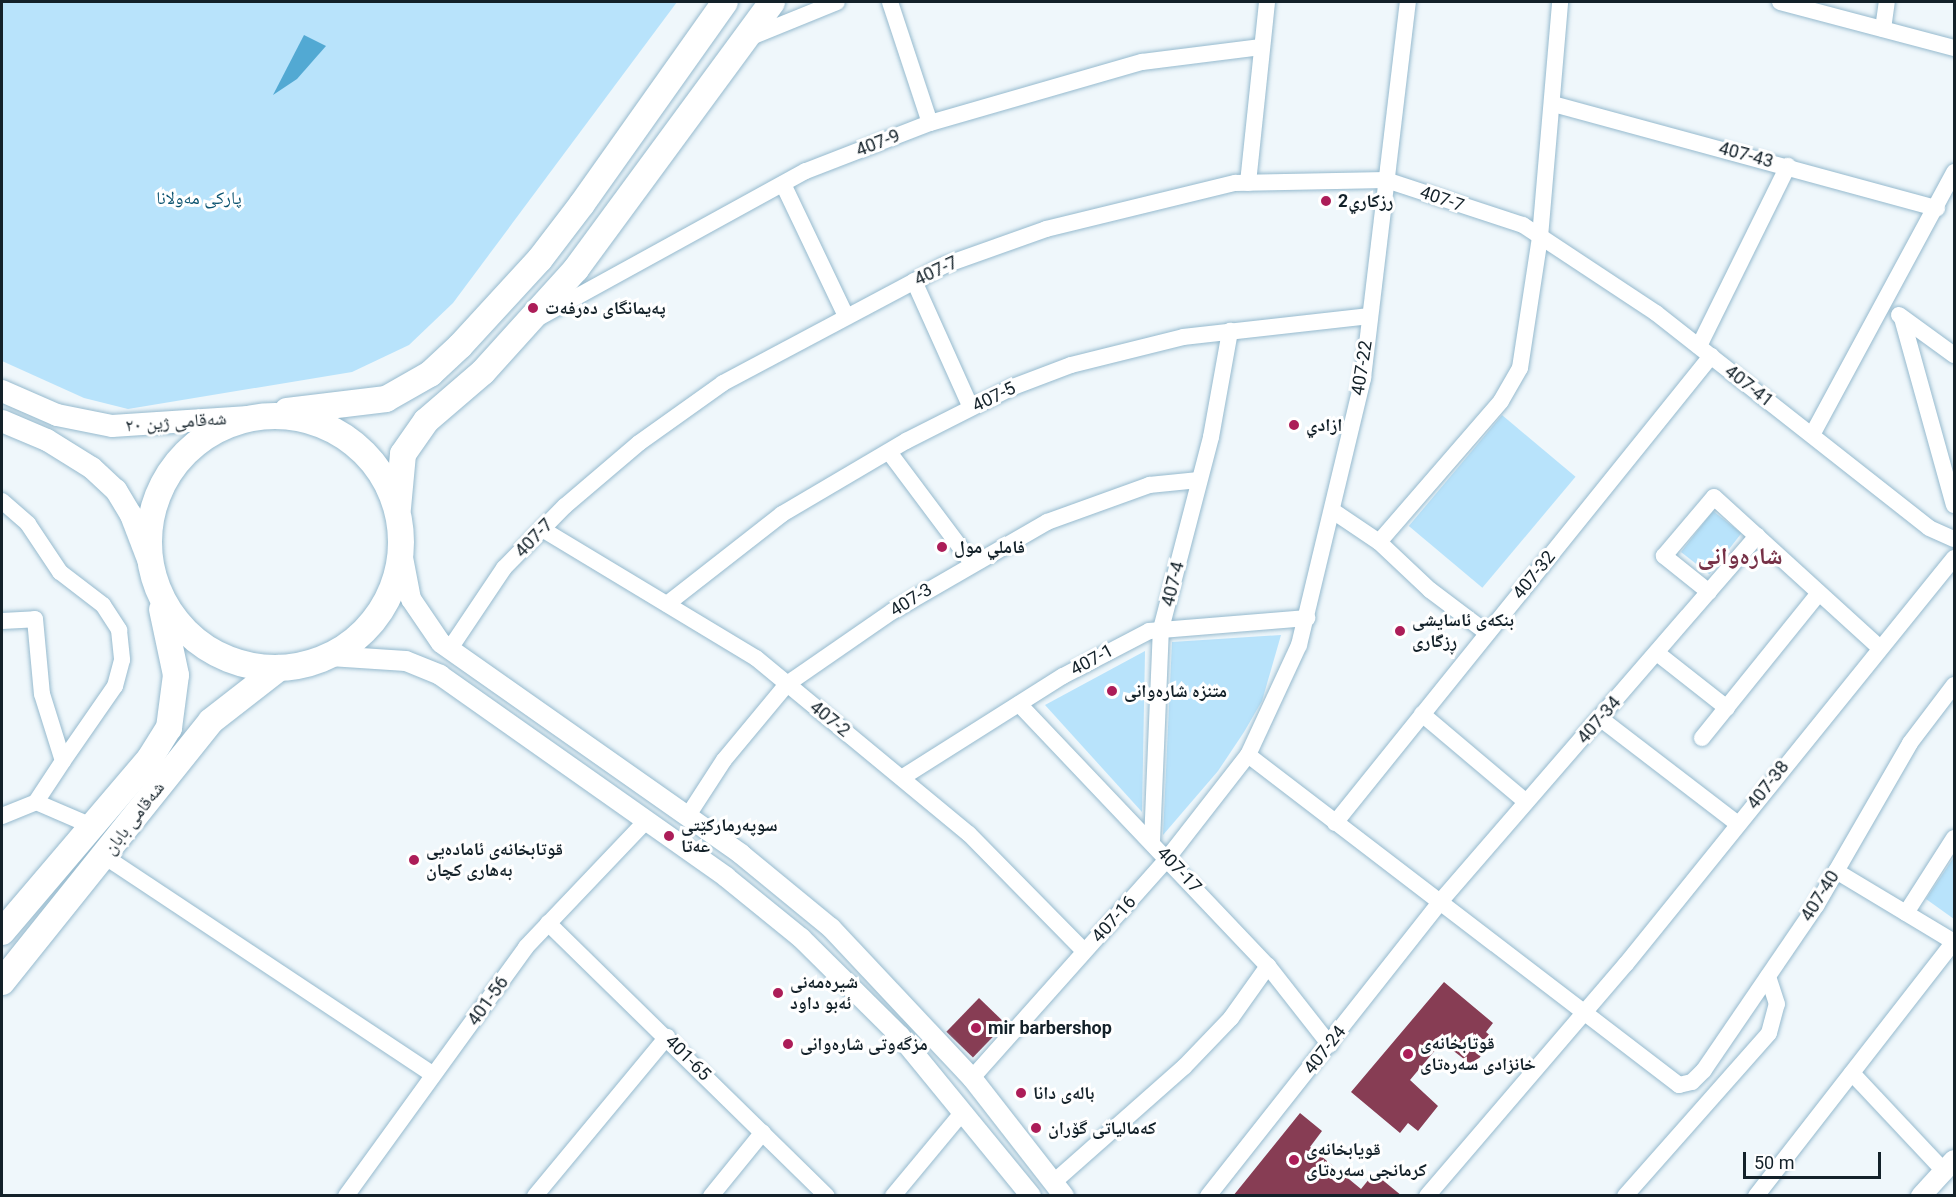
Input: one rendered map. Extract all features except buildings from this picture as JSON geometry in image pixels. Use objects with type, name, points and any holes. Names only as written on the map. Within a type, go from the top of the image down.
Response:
[{"type":"main road","points":[[153,576],[152,514],[171,472],[196,444],[249,417],[362,405],[386,399],[430,374],[540,259],[725,2]]},
{"type":"main road","points":[[2,421],[47,440],[92,468],[116,490],[131,515],[153,576],[169,611],[190,636],[216,654],[247,665],[279,668],[330,656],[358,637],[380,611],[395,581],[401,547],[398,512],[404,454],[426,421],[483,372],[576,268],[772,2]]},
{"type":"main road","name":"شەقامی ژین ٢٠","points":[[2,391],[57,415],[112,426],[249,417]]},
{"type":"main road","points":[[249,417],[312,422],[341,435],[366,456],[386,482],[398,512]]},
{"type":"main road","name":"شەقامی بابان","points":[[2,932],[161,742],[174,712],[174,655],[153,576]]},
{"type":"main road","name":"شەقامی بابان","points":[[2,981],[211,721],[279,668]]},
{"type":"street","points":[[746,39],[837,2]]},
{"type":"street","points":[[890,2],[930,123]]},
{"type":"street","points":[[1248,183],[1267,2]]},
{"type":"street","name":"407-22","points":[[1248,755],[1299,645],[1333,511],[1363,378],[1408,2]]},
{"type":"street","points":[[1379,542],[1501,400],[1520,368],[1539,237],[1553,104],[1560,2]]},
{"type":"street","points":[[1780,2],[1954,48]]},
{"type":"street","points":[[1883,29],[1887,2]]},
{"type":"street","name":"407-9","points":[[526,325],[783,184],[930,123],[1142,62],[1261,47]]},
{"type":"street","name":"407-43","points":[[1553,104],[1937,208]]},
{"type":"street","name":"407-32","points":[[1335,823],[1487,633],[1705,351],[1788,166]]},
{"type":"street","points":[[1812,435],[1937,208],[1954,172]]},
{"type":"street","name":"407-7","points":[[449,650],[504,568],[542,529],[639,442],[714,389],[914,281],[1046,229],[1248,183],[1386,180],[1522,225],[1539,237]]},
{"type":"street","points":[[783,184],[846,316]]},
{"type":"street","name":"407-41","points":[[1539,237],[1705,351],[1929,528],[1954,540]]},
{"type":"street","points":[[914,281],[971,408]]},
{"type":"street","points":[[1884,305],[1954,355]]},
{"type":"street","name":"407-5","points":[[667,604],[782,514],[971,408],[1071,365],[1132,348],[1230,331],[1370,316]]},
{"type":"street","points":[[1902,318],[1954,505]]},
{"type":"street","name":"407-4","points":[[1152,842],[1161,629],[1199,480],[1230,331]]},
{"type":"street","points":[[889,452],[972,563]]},
{"type":"street","name":"407-3","points":[[687,817],[724,760],[787,684],[972,563],[1100,500],[1149,485],[1199,480]]},
{"type":"street","points":[[1709,592],[1664,555],[1714,497],[1880,648]]},
{"type":"street","points":[[2,501],[28,524],[60,572],[103,605],[119,630],[122,660],[115,686],[36,802],[2,816]]},
{"type":"street","points":[[1333,511],[1379,542],[1430,591],[1487,633]]},
{"type":"street","name":"407-2","points":[[542,529],[756,658],[903,777],[969,834],[1084,951]]},
{"type":"street","name":"407-34","points":[[1439,903],[1756,536]]},
{"type":"street","points":[[401,547],[411,599],[426,626],[449,650],[741,854],[831,928],[972,1077],[1060,1188],[1231,1018],[1268,966]]},
{"type":"street","name":"407-38","points":[[1427,1196],[1583,1013],[1954,558]]},
{"type":"street","points":[[1702,738],[1819,593]]},
{"type":"street","name":"407-1","points":[[903,777],[1019,704],[1130,640],[1161,629],[1307,618]]},
{"type":"street","points":[[2,621],[34,619],[42,694],[63,761]]},
{"type":"street","points":[[1657,653],[1727,708]]},
{"type":"street","points":[[330,656],[406,661],[440,675],[726,876],[808,945],[900,1036],[1031,1196]]},
{"type":"street","name":"407-40","points":[[1583,1013],[1669,1079],[1679,1084],[1692,1082],[1704,1070],[1768,976],[1836,871],[1910,743],[1954,685]]},
{"type":"street","name":"407-17","points":[[1019,704],[1168,858],[1268,966],[1330,1045]]},
{"type":"street","points":[[1422,714],[1526,802]]},
{"type":"street","points":[[1601,718],[1738,824]]},
{"type":"street","points":[[1248,755],[1583,1013]]},
{"type":"street","name":"407-16","points":[[972,1077],[1168,858],[1248,755]]},
{"type":"street","points":[[36,802],[92,826]]},
{"type":"street","name":"401-56","points":[[346,1196],[548,922],[647,820]]},
{"type":"street","points":[[1905,913],[1954,838]]},
{"type":"street","points":[[104,856],[433,1075]]},
{"type":"street","points":[[1756,1196],[1954,942],[1836,871]]},
{"type":"street","name":"407-24","points":[[1208,1196],[1330,1045],[1439,903]]},
{"type":"street","name":"401-65","points":[[548,922],[827,1196]]},
{"type":"street","points":[[1625,1196],[1769,1033],[1778,1004],[1768,976]]},
{"type":"street","points":[[535,1196],[667,1037]]},
{"type":"street","points":[[1852,1073],[1949,1166],[1921,1196]]},
{"type":"street","points":[[893,1196],[962,1113]]},
{"type":"street","points":[[711,1196],[764,1132]]},
{"type":"green space","name":"پارکی مەولانا","points":[[2,2],[677,2],[453,303],[409,345],[352,372],[128,409],[84,398],[2,361]]},
{"type":"green space","points":[[1502,415],[1576,477],[1482,588],[1409,526]]},
{"type":"green space","points":[[1713,511],[1741,533],[1709,574],[1681,552]]},
{"type":"green space","points":[[1281,635],[1262,701],[1244,732],[1218,771],[1163,835],[1172,642]]},
{"type":"green space","points":[[1145,651],[1142,812],[1045,705]]},
{"type":"green space","points":[[1954,857],[1954,919],[1926,899]]},
{"type":"water","points":[[304,35],[326,46],[297,79],[273,95]]},
{"type":"place","name":"رزكاري2","points":[[1326,201]]},
{"type":"place","name":"پەیمانگای دەرفەت","points":[[533,308]]},
{"type":"place","name":"ازادي","points":[[1294,425]]},
{"type":"place","name":"فاملي مول","points":[[942,547]]},
{"type":"place","name":"بنکەی ئاسایشی ڕزگاری","points":[[1400,631]]},
{"type":"place","name":"متنزه شارەوانی","points":[[1112,691]]},
{"type":"place","name":"سوپەرمارکێتی عەتا","points":[[669,836]]},
{"type":"place","name":"قوتابخانەی ئامادەیی بەهاری کچان","points":[[414,860]]},
{"type":"place","name":"شیرەمەنی ئەبو داود","points":[[778,993]]},
{"type":"place","name":"mir barbershop","points":[[976,1028]]},
{"type":"place","name":"مزگەوتی شارەوانی","points":[[788,1044]]},
{"type":"place","name":"قوتابخانەی خانزادی سەرەتای","points":[[1408,1054]]},
{"type":"place","name":"بالەی دانا","points":[[1021,1093]]},
{"type":"place","name":"کەمالیاتی گۆران","points":[[1036,1128]]},
{"type":"place","name":"قویابخانەی کرمانجی سەرەتای","points":[[1294,1160]]},
{"type":"district","name":"شارەوانی","points":[[1740,557]]}]
